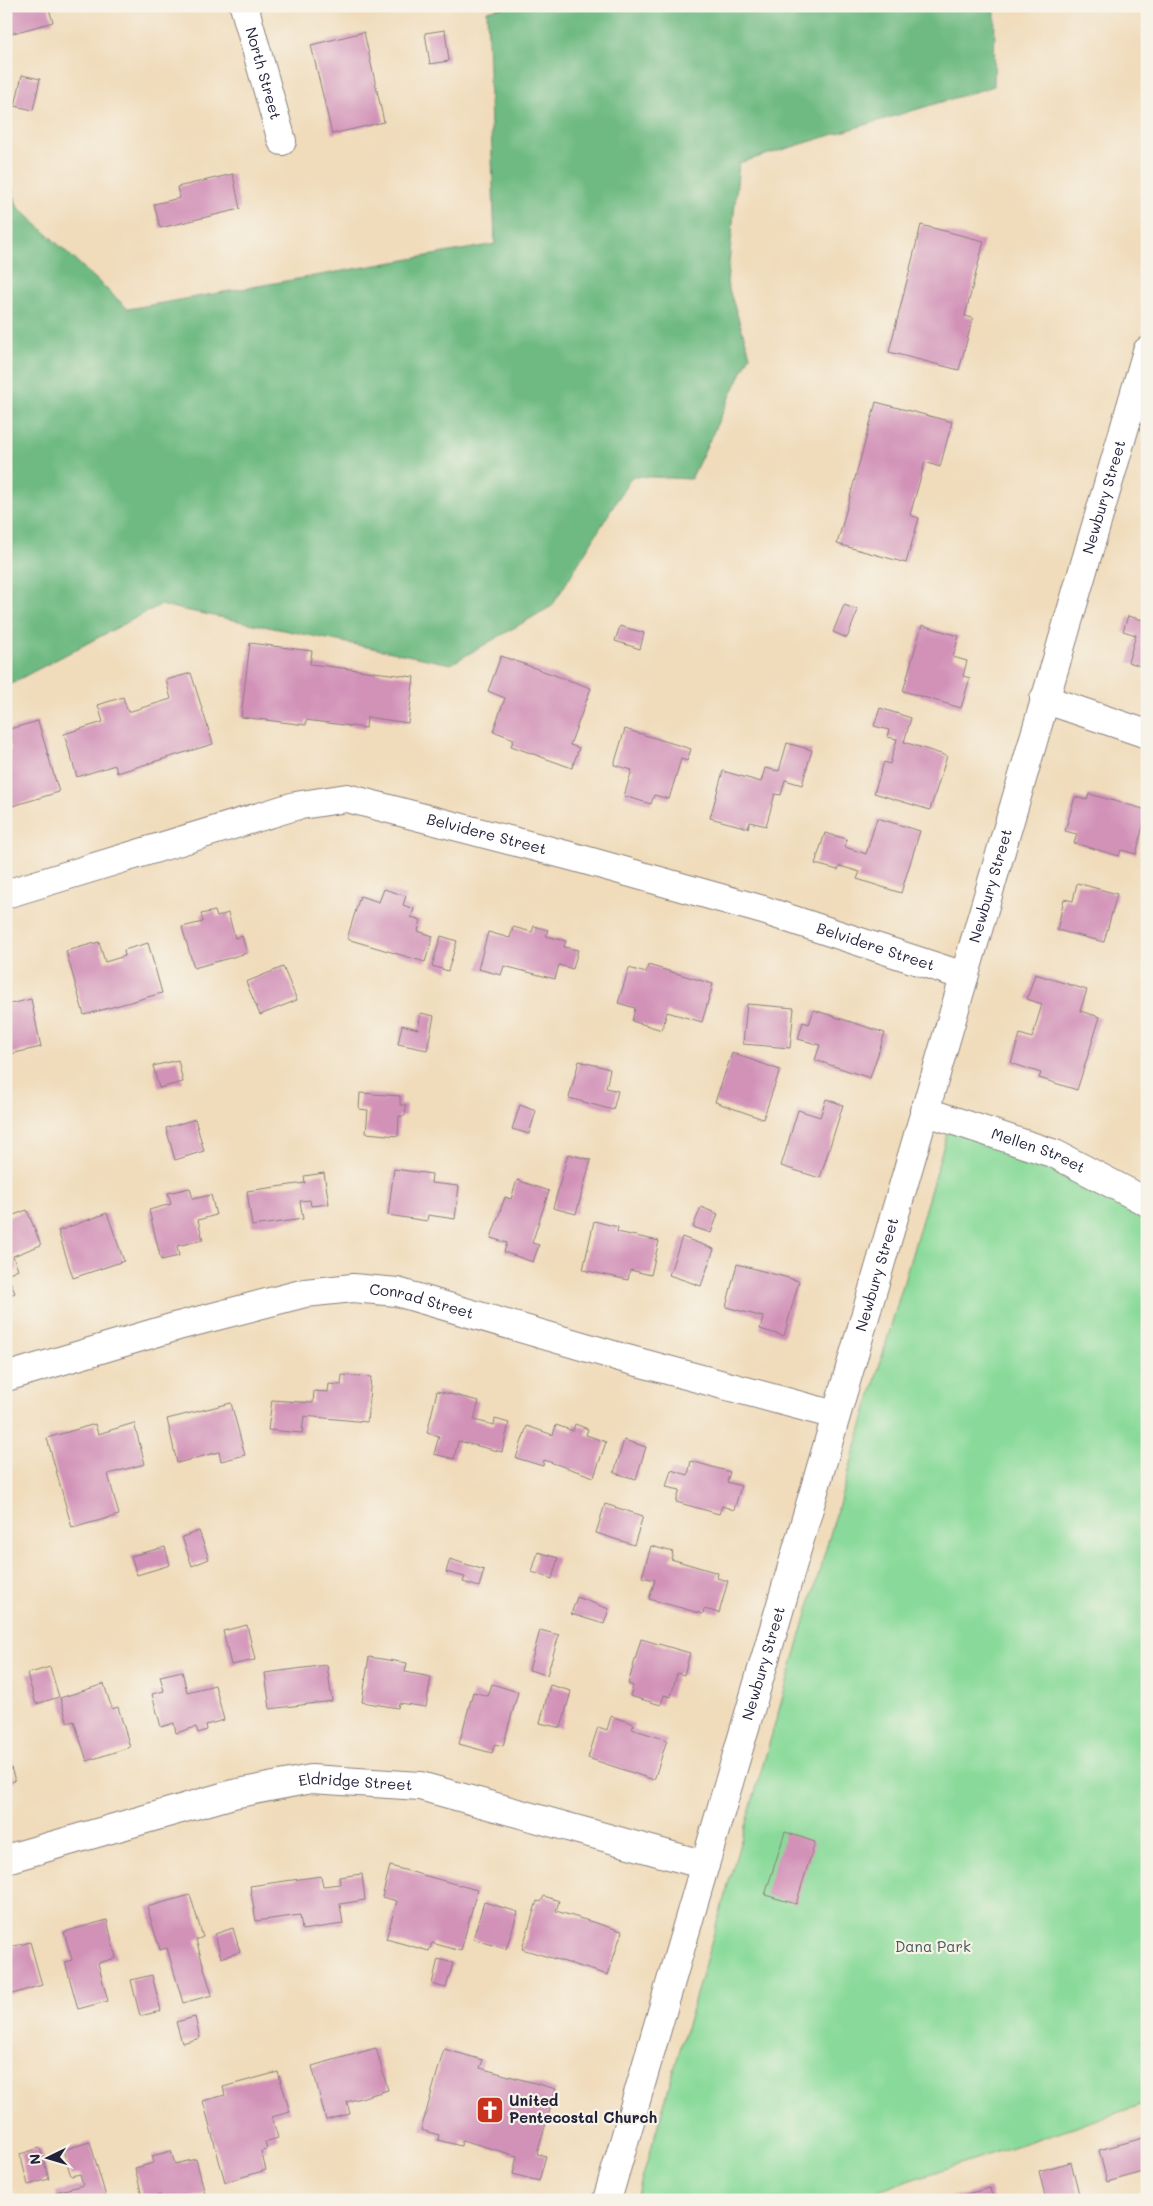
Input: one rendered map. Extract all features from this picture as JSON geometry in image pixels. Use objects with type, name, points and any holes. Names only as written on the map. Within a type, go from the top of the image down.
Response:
[{"type":"street","name":"North Street","points":[[244,6],[282,141]]},
{"type":"street","name":"Newbury Street","points":[[607,2200],[1147,351]]},
{"type":"street","points":[[1044,699],[1147,734]]},
{"type":"street","name":"Belvidere Street","points":[[6,894],[295,806],[347,798],[574,857],[763,910],[964,976]]},
{"type":"street","name":"Mellen Street","points":[[924,1111],[1055,1154],[1147,1202]]},
{"type":"street","name":"Conrad Street","points":[[6,1377],[178,1326],[305,1293],[353,1288],[397,1292],[623,1358],[835,1415]]},
{"type":"street","name":"Eldridge Street","points":[[6,1859],[233,1794],[311,1779],[420,1786],[705,1865]]},
{"type":"green space","points":[[509,6],[995,6],[994,86],[739,163],[727,283],[750,355],[691,479],[632,476],[552,606],[451,664],[160,605],[6,686],[6,165],[17,206],[128,309],[495,244],[487,11]]},
{"type":"green space","name":"Dana Park","points":[[949,1127],[1066,1162],[1147,1214],[1147,2103],[850,2200],[636,2200]]},
{"type":"building","points":[[6,6],[48,6],[53,22],[10,34],[6,22]]},
{"type":"building","points":[[445,30],[449,61],[430,64],[425,33]]},
{"type":"building","points":[[364,32],[384,122],[332,134],[311,45]]},
{"type":"building","points":[[22,75],[40,79],[33,110],[15,106]]},
{"type":"building","points":[[233,174],[240,209],[160,228],[154,204],[180,198],[177,187]]},
{"type":"building","points":[[921,225],[984,241],[965,316],[973,318],[959,370],[889,352]]},
{"type":"building","points":[[876,402],[952,422],[940,467],[925,462],[910,515],[919,518],[906,563],[837,544]]},
{"type":"building","points":[[1147,554],[1147,580],[1140,579]]},
{"type":"building","points":[[844,605],[858,610],[847,638],[833,632]]},
{"type":"building","points":[[1128,616],[1147,621],[1147,668],[1128,662],[1136,635],[1123,631]]},
{"type":"building","points":[[922,625],[959,636],[953,657],[967,661],[963,676],[970,678],[961,708],[903,691]]},
{"type":"building","points":[[620,626],[644,633],[640,649],[615,641]]},
{"type":"building","points":[[250,643],[312,651],[310,664],[414,677],[408,723],[367,717],[366,728],[306,720],[306,725],[241,717]]},
{"type":"building","points":[[501,656],[591,688],[570,745],[579,748],[572,768],[511,746],[514,739],[493,731],[505,698],[488,691]]},
{"type":"building","points":[[191,673],[213,744],[117,773],[115,765],[77,777],[64,734],[103,722],[98,705],[123,697],[128,712],[171,699],[166,680]]},
{"type":"building","points":[[880,708],[911,718],[904,742],[947,756],[930,810],[874,793],[884,762],[890,764],[897,739],[887,737],[889,730],[874,726]]},
{"type":"building","points":[[38,721],[59,792],[6,808],[6,751],[11,750],[6,730]]},
{"type":"building","points":[[625,729],[691,749],[687,761],[681,759],[669,799],[654,795],[651,804],[624,796],[632,770],[614,765]]},
{"type":"building","points":[[787,743],[812,750],[802,785],[785,780],[781,795],[775,794],[766,826],[750,822],[748,828],[710,818],[723,771],[761,782],[765,768],[779,771]]},
{"type":"building","points":[[1089,794],[1147,810],[1136,854],[1121,850],[1119,856],[1074,843],[1077,834],[1065,831],[1075,797],[1087,800]]},
{"type":"building","points":[[877,818],[920,831],[901,893],[857,879],[860,872],[840,866],[838,870],[815,864],[825,833],[847,839],[845,847],[866,854]]},
{"type":"building","points":[[1077,883],[1117,894],[1104,942],[1057,930],[1064,899],[1073,901]]},
{"type":"building","points":[[384,889],[406,896],[403,905],[414,909],[411,917],[421,920],[418,931],[433,936],[425,962],[347,939],[360,896],[379,902]]},
{"type":"building","points":[[1147,907],[1147,928],[1141,926]]},
{"type":"building","points":[[215,911],[217,917],[228,913],[235,938],[242,936],[247,953],[194,968],[182,927],[203,922],[201,914]]},
{"type":"building","points":[[534,926],[548,930],[546,936],[566,941],[564,947],[578,950],[573,969],[559,965],[555,979],[504,966],[501,975],[478,969],[488,932],[510,938],[513,927],[532,932]]},
{"type":"building","points":[[441,936],[457,941],[448,971],[432,966]]},
{"type":"building","points":[[1147,939],[1147,955],[1142,954]]},
{"type":"building","points":[[99,942],[105,962],[125,956],[124,950],[148,943],[162,993],[84,1015],[66,951]]},
{"type":"building","points":[[648,965],[713,984],[702,1022],[667,1012],[662,1030],[632,1021],[635,1008],[618,1003],[629,968],[646,973]]},
{"type":"building","points":[[283,967],[297,1000],[260,1015],[246,982]]},
{"type":"building","points":[[1035,974],[1087,990],[1080,1011],[1100,1017],[1077,1090],[1039,1078],[1041,1073],[1011,1063],[1020,1034],[1032,1038],[1042,1004],[1027,999]]},
{"type":"building","points":[[31,999],[41,1047],[6,1055],[6,1005]]},
{"type":"building","points":[[747,1004],[794,1008],[790,1048],[743,1044]]},
{"type":"building","points":[[814,1010],[885,1033],[870,1078],[815,1060],[820,1045],[798,1039],[803,1022],[809,1024]]},
{"type":"building","points":[[421,1013],[434,1016],[427,1050],[398,1044],[402,1025],[418,1029]]},
{"type":"building","points":[[732,1053],[780,1070],[763,1119],[715,1102]]},
{"type":"building","points":[[6,1056],[11,1071],[6,1072]]},
{"type":"building","points":[[178,1060],[183,1082],[159,1088],[153,1066]]},
{"type":"building","points":[[579,1061],[610,1069],[606,1088],[618,1091],[613,1110],[569,1098]]},
{"type":"building","points":[[360,1093],[400,1096],[400,1105],[406,1105],[405,1116],[399,1116],[398,1136],[366,1133],[368,1110],[359,1109]]},
{"type":"building","points":[[826,1099],[843,1105],[820,1178],[781,1166],[798,1110],[820,1117]]},
{"type":"building","points":[[520,1105],[536,1111],[529,1134],[512,1129]]},
{"type":"building","points":[[195,1119],[204,1151],[175,1160],[166,1128]]},
{"type":"building","points":[[568,1154],[591,1160],[576,1214],[553,1208]]},
{"type":"building","points":[[394,1169],[432,1174],[431,1183],[459,1186],[455,1219],[428,1215],[427,1221],[388,1215]]},
{"type":"building","points":[[324,1173],[329,1204],[311,1206],[310,1200],[300,1201],[303,1219],[252,1226],[247,1191],[305,1183],[304,1176]]},
{"type":"building","points":[[517,1180],[549,1191],[532,1243],[539,1245],[533,1262],[504,1252],[507,1243],[491,1238],[505,1197],[511,1199]]},
{"type":"building","points":[[190,1188],[193,1199],[211,1195],[216,1215],[198,1220],[203,1240],[177,1246],[179,1256],[161,1260],[149,1210],[171,1204],[168,1193]]},
{"type":"building","points":[[701,1207],[718,1214],[711,1233],[693,1227]]},
{"type":"building","points":[[27,1210],[41,1245],[13,1256],[18,1269],[7,1274],[15,1293],[6,1297],[6,1218]]},
{"type":"building","points":[[107,1213],[124,1261],[73,1278],[58,1231]]},
{"type":"building","points":[[594,1221],[618,1227],[617,1232],[659,1241],[651,1275],[630,1270],[628,1280],[583,1270]]},
{"type":"building","points":[[682,1237],[714,1249],[701,1286],[669,1275]]},
{"type":"building","points":[[737,1264],[799,1281],[784,1336],[760,1329],[763,1317],[726,1307]]},
{"type":"building","points":[[342,1375],[371,1377],[367,1422],[304,1416],[302,1433],[268,1430],[272,1400],[313,1403],[314,1391],[328,1392],[329,1384],[341,1385]]},
{"type":"building","points":[[437,1391],[479,1401],[474,1420],[494,1425],[495,1419],[509,1423],[502,1452],[458,1441],[454,1459],[434,1454],[439,1436],[427,1433]]},
{"type":"building","points":[[231,1403],[245,1455],[221,1461],[219,1452],[177,1463],[167,1419]]},
{"type":"building","points":[[134,1423],[145,1464],[108,1474],[119,1515],[72,1528],[47,1438],[95,1424],[98,1434]]},
{"type":"building","points":[[575,1424],[588,1429],[586,1435],[606,1442],[594,1477],[544,1460],[543,1466],[516,1458],[527,1426],[553,1435],[556,1425],[573,1431]]},
{"type":"building","points":[[624,1440],[646,1447],[636,1479],[614,1473]]},
{"type":"building","points":[[691,1461],[730,1472],[727,1482],[741,1486],[734,1510],[722,1506],[719,1514],[676,1502],[680,1490],[666,1487],[671,1470],[688,1475]]},
{"type":"building","points":[[605,1504],[643,1516],[634,1545],[596,1533]]},
{"type":"building","points":[[199,1531],[209,1559],[192,1566],[182,1537]]},
{"type":"building","points":[[651,1546],[673,1552],[671,1559],[718,1573],[717,1578],[728,1581],[719,1613],[704,1609],[703,1614],[649,1599],[655,1580],[642,1577]]},
{"type":"building","points":[[165,1547],[170,1565],[137,1575],[131,1556]]},
{"type":"building","points":[[538,1552],[558,1558],[552,1579],[532,1572]]},
{"type":"building","points":[[450,1559],[484,1570],[479,1587],[463,1582],[465,1577],[446,1572]]},
{"type":"building","points":[[577,1597],[609,1609],[604,1624],[571,1614]]},
{"type":"building","points":[[247,1625],[255,1660],[231,1665],[223,1631]]},
{"type":"building","points":[[540,1630],[559,1635],[547,1675],[529,1670]]},
{"type":"building","points":[[641,1639],[690,1653],[684,1675],[677,1673],[671,1697],[664,1695],[661,1705],[630,1696],[633,1686],[628,1684]]},
{"type":"building","points":[[369,1657],[407,1663],[405,1672],[431,1677],[426,1707],[399,1703],[398,1708],[362,1702]]},
{"type":"building","points":[[327,1665],[332,1701],[270,1709],[265,1673]]},
{"type":"building","points":[[50,1667],[59,1697],[36,1704],[27,1674]]},
{"type":"building","points":[[182,1671],[187,1692],[215,1685],[224,1720],[206,1725],[207,1730],[198,1733],[196,1727],[176,1733],[174,1723],[161,1727],[152,1694],[164,1691],[160,1676]]},
{"type":"building","points":[[104,1684],[112,1709],[118,1707],[130,1747],[87,1761],[74,1721],[68,1723],[60,1698]]},
{"type":"building","points":[[492,1684],[518,1692],[503,1746],[495,1744],[492,1753],[459,1744],[473,1692],[488,1696]]},
{"type":"building","points":[[550,1685],[571,1691],[561,1728],[540,1723]]},
{"type":"building","points":[[611,1716],[634,1724],[632,1729],[667,1740],[654,1780],[588,1758],[598,1727],[607,1730]]},
{"type":"building","points":[[6,1751],[15,1781],[6,1783]]},
{"type":"building","points":[[785,1832],[815,1842],[796,1904],[765,1895]]},
{"type":"building","points":[[390,1866],[477,1890],[461,1951],[432,1943],[429,1951],[386,1939],[397,1901],[382,1897]]},
{"type":"building","points":[[362,1874],[365,1900],[340,1904],[343,1924],[302,1930],[300,1915],[256,1921],[250,1886],[321,1876],[323,1886],[340,1884],[339,1877]]},
{"type":"building","points":[[190,1895],[203,1937],[196,1940],[212,1995],[183,2003],[167,1948],[160,1950],[147,1907]]},
{"type":"building","points":[[544,1896],[559,1901],[556,1911],[622,1931],[608,1975],[522,1949],[537,1901],[541,1902]]},
{"type":"building","points":[[484,1902],[518,1912],[506,1949],[473,1939]]},
{"type":"building","points":[[107,1920],[116,1958],[98,1963],[108,2001],[78,2009],[65,1962],[72,1960],[64,1932]]},
{"type":"building","points":[[233,1928],[240,1952],[221,1958],[215,1934]]},
{"type":"building","points":[[9,1938],[11,1947],[30,1942],[42,1985],[9,1995],[6,1985],[6,1939]]},
{"type":"building","points":[[438,1959],[453,1963],[446,1988],[432,1984]]},
{"type":"building","points":[[152,1975],[161,2011],[140,2016],[131,1980]]},
{"type":"building","points":[[195,2017],[200,2038],[182,2043],[176,2022]]},
{"type":"building","points":[[376,2048],[388,2090],[347,2102],[350,2114],[326,2120],[312,2066]]},
{"type":"building","points":[[444,2049],[483,2060],[480,2068],[556,2089],[537,2154],[546,2156],[539,2181],[513,2174],[517,2156],[462,2140],[461,2146],[438,2140],[439,2135],[421,2130]]},
{"type":"building","points":[[278,2072],[290,2112],[272,2117],[278,2138],[265,2142],[267,2150],[261,2151],[266,2170],[225,2182],[203,2101],[225,2095],[223,2087]]},
{"type":"building","points":[[1147,2137],[1147,2171],[1107,2182],[1099,2150]]},
{"type":"building","points":[[90,2142],[107,2200],[58,2200],[56,2192],[83,2185],[80,2174],[71,2176],[63,2150]]},
{"type":"building","points":[[40,2148],[49,2179],[28,2185],[20,2154]]},
{"type":"building","points":[[171,2151],[175,2164],[196,2159],[205,2194],[185,2200],[161,2200],[160,2195],[143,2200],[135,2168],[154,2163],[152,2156]]},
{"type":"building","points":[[1071,2162],[1080,2198],[1046,2200],[1039,2171]]},
{"type":"building","points":[[990,2188],[993,2200],[947,2200],[947,2199]]},
{"type":"place","name":"United Pentecostal Church","points":[[490,2110]]}]
